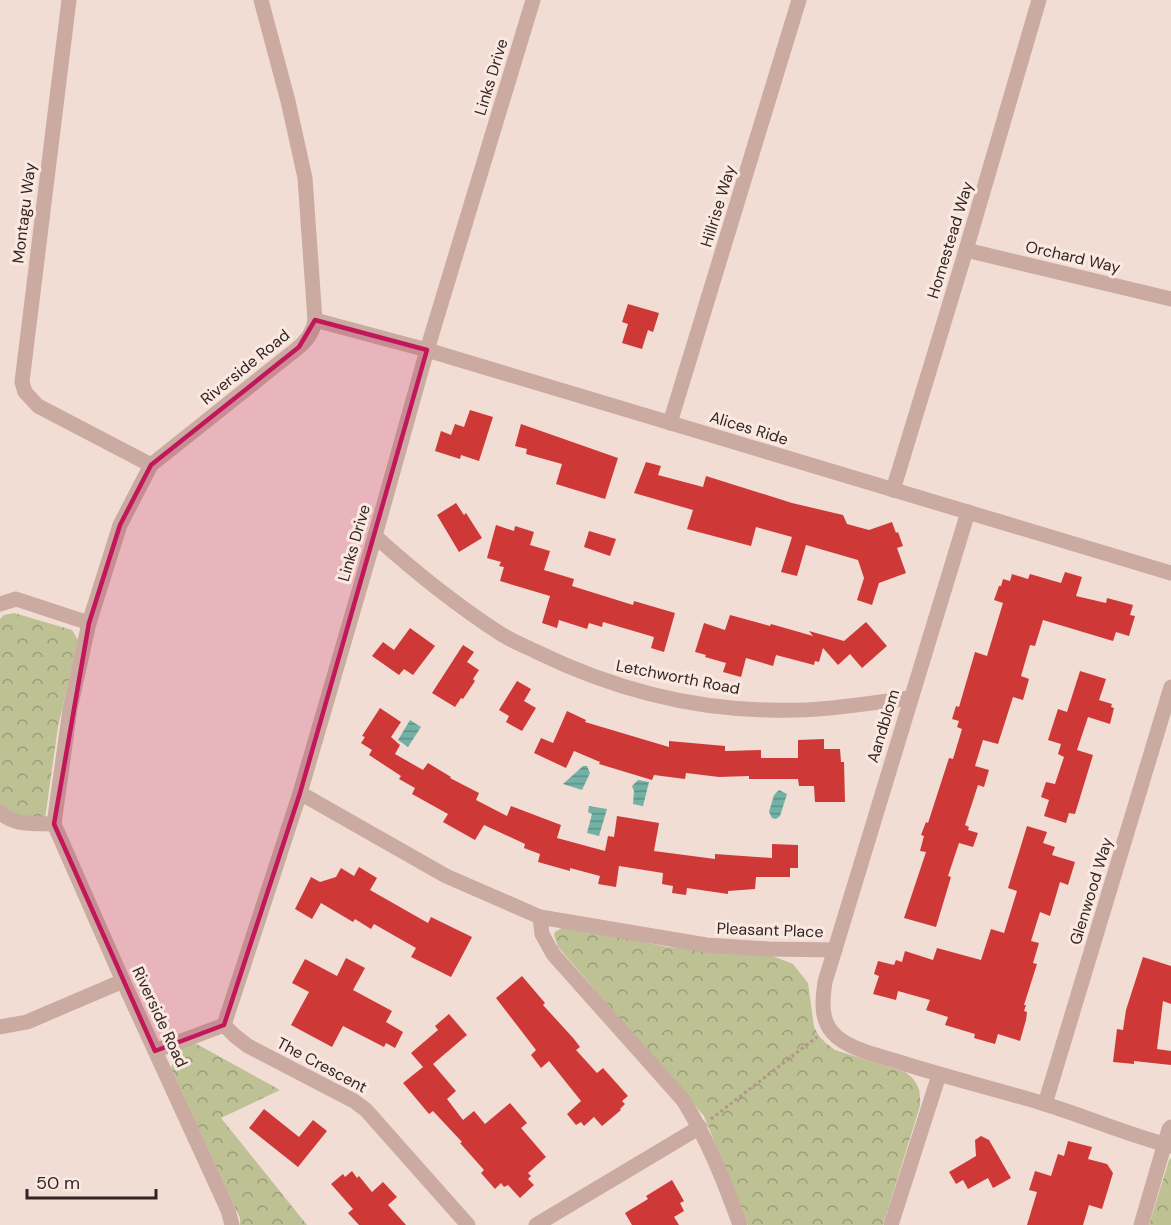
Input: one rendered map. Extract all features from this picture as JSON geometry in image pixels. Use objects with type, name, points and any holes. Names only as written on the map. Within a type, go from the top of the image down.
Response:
[{"type":"street","name":"Montagu Way","points":[[69,0],[22,382],[25,392],[38,406],[151,465]]},
{"type":"street","points":[[261,0],[288,101],[304,178],[315,320]]},
{"type":"street","name":"Links Drive","points":[[224,1024],[300,793],[427,350],[533,0]]},
{"type":"street","name":"Hillrise Way","points":[[670,423],[799,0]]},
{"type":"street","name":"Homestead Way","points":[[894,490],[1039,0]]},
{"type":"street","name":"Orchard Way","points":[[966,250],[1170,294]]},
{"type":"street","name":"Riverside Road","points":[[232,1225],[228,1210],[54,824],[70,709],[89,622],[120,525],[151,465],[299,347],[310,335],[315,320]]},
{"type":"street","name":"Alices Ride","points":[[315,320],[427,350],[1171,573]]},
{"type":"street","name":"Aandblom","points":[[835,950],[968,512]]},
{"type":"street","name":"Letchworth Road","points":[[375,536],[413,570],[502,635],[555,661],[609,683],[712,706],[770,711],[830,708],[910,698]]},
{"type":"street","points":[[0,604],[16,600],[89,622]]},
{"type":"street","name":"Glenwood Way","points":[[1045,1104],[1171,687]]},
{"type":"street","name":"Pleasant Place","points":[[300,793],[446,876],[540,917],[706,945],[835,950],[825,982],[822,1001],[824,1015],[829,1028],[837,1037],[852,1047],[939,1075],[1045,1104],[1168,1146]]},
{"type":"street","points":[[0,812],[14,822],[54,824]]},
{"type":"street","points":[[540,917],[542,934],[554,954],[683,1101],[700,1127],[713,1153],[740,1225]]},
{"type":"street","points":[[0,1027],[27,1022],[123,981]]},
{"type":"street","points":[[155,1051],[224,1024]]},
{"type":"street","name":"The Crescent","points":[[224,1024],[248,1046],[354,1101],[366,1110],[468,1225]]},
{"type":"street","points":[[891,1225],[939,1075]]},
{"type":"street","points":[[536,1225],[700,1127]]},
{"type":"street","points":[[1141,1225],[1168,1146],[1171,1127]]},
{"type":"path","points":[[700,1127],[819,1036]]},
{"type":"highlighted area","points":[[315,320],[427,350],[300,793],[224,1025],[155,1051],[54,824],[89,623],[120,525],[151,465],[299,347]]},
{"type":"green space","points":[[14,613],[72,630],[78,640],[58,727],[45,819],[37,824],[0,810],[0,619],[4,615]]},
{"type":"green space","points":[[565,926],[668,947],[772,956],[793,964],[808,983],[814,1027],[826,1043],[835,1050],[905,1072],[918,1086],[920,1106],[883,1225],[748,1225],[704,1116],[558,947],[555,932]]},
{"type":"green space","points":[[193,1042],[280,1090],[221,1118],[307,1225],[240,1225],[240,1218],[171,1068],[177,1050]]},
{"type":"green space","points":[[1171,1158],[1171,1225],[1149,1225],[1169,1160]]},
{"type":"water","points":[[410,720],[421,727],[408,747],[398,740]]},
{"type":"water","points":[[583,766],[587,766],[590,773],[582,790],[563,784]]},
{"type":"water","points":[[638,780],[649,782],[643,806],[633,804],[632,786]]},
{"type":"water","points":[[779,790],[787,794],[780,816],[776,819],[772,818],[769,812],[774,795]]},
{"type":"water","points":[[589,806],[607,809],[599,836],[587,833],[592,814],[588,812]]},
{"type":"building","points":[[628,304],[659,313],[653,332],[648,330],[642,349],[622,343],[628,324],[622,322]]},
{"type":"building","points":[[470,410],[493,417],[479,461],[461,455],[460,459],[435,451],[441,431],[451,435],[455,424],[464,427]]},
{"type":"building","points":[[521,424],[618,458],[605,499],[556,484],[562,464],[526,454],[527,449],[515,446]]},
{"type":"building","points":[[646,462],[661,466],[658,475],[703,487],[706,476],[792,503],[843,515],[847,524],[869,530],[892,522],[903,546],[897,548],[906,573],[879,583],[872,605],[857,600],[864,578],[858,560],[806,545],[797,576],[781,572],[792,537],[756,527],[751,546],[687,529],[693,510],[634,493]]},
{"type":"building","points":[[456,503],[464,515],[466,513],[482,538],[459,552],[437,515]]},
{"type":"building","points":[[496,525],[514,531],[515,526],[534,532],[530,545],[550,551],[544,570],[574,579],[572,586],[633,605],[634,601],[675,613],[664,652],[651,648],[654,637],[603,622],[602,627],[589,623],[587,629],[559,620],[557,628],[542,623],[550,596],[500,581],[504,567],[499,566],[501,562],[487,558]]},
{"type":"building","points":[[589,531],[616,539],[610,556],[584,547]]},
{"type":"building","points":[[1065,572],[1082,577],[1076,596],[1106,603],[1107,598],[1133,605],[1130,615],[1135,616],[1129,636],[1116,632],[1113,641],[1043,620],[1035,646],[1030,645],[1021,676],[1029,679],[1023,700],[1013,697],[998,744],[983,740],[975,766],[989,770],[984,787],[978,785],[965,825],[969,827],[968,830],[978,833],[973,847],[959,843],[948,876],[951,877],[936,927],[904,918],[926,852],[920,851],[924,836],[921,835],[926,822],[928,823],[949,758],[953,759],[962,729],[957,727],[959,721],[952,719],[956,706],[959,707],[975,652],[987,656],[1003,603],[994,600],[999,586],[1003,579],[1010,581],[1012,574],[1028,579],[1030,574],[1061,583]]},
{"type":"building","points":[[730,615],[813,636],[809,631],[844,641],[866,622],[887,646],[862,668],[850,654],[838,665],[823,648],[819,662],[815,661],[814,665],[776,655],[773,666],[746,658],[741,677],[723,672],[726,663],[695,652],[704,623],[725,630]]},
{"type":"building","points":[[410,628],[435,646],[413,675],[404,669],[399,675],[372,656],[383,642],[394,650]]},
{"type":"building","points":[[463,645],[474,652],[467,662],[479,670],[473,679],[475,681],[455,707],[432,693]]},
{"type":"building","points":[[1080,671],[1106,679],[1099,700],[1112,704],[1111,707],[1114,708],[1110,724],[1088,717],[1077,750],[1093,755],[1075,814],[1069,813],[1066,823],[1044,816],[1049,800],[1041,797],[1046,782],[1055,784],[1064,757],[1058,754],[1061,744],[1048,740],[1058,709],[1067,712]]},
{"type":"building","points":[[517,681],[531,689],[524,701],[536,708],[522,731],[506,722],[509,716],[499,710]]},
{"type":"building","points":[[380,708],[401,722],[391,737],[400,745],[395,754],[423,770],[428,763],[479,793],[476,800],[507,816],[511,806],[561,825],[557,838],[605,851],[608,836],[614,837],[617,816],[659,823],[654,851],[715,859],[715,854],[772,858],[772,844],[798,845],[798,868],[790,868],[790,877],[756,877],[755,889],[728,891],[728,894],[687,888],[686,895],[672,893],[673,886],[662,884],[663,873],[619,866],[616,887],[598,884],[600,876],[538,862],[540,854],[524,848],[525,844],[484,825],[475,840],[443,822],[448,814],[412,794],[415,788],[399,779],[401,776],[369,755],[372,750],[361,743],[365,737],[362,736]]},
{"type":"building","points":[[567,711],[586,720],[585,722],[669,747],[669,741],[725,746],[725,751],[761,750],[761,758],[798,758],[798,740],[824,739],[824,749],[840,749],[841,762],[844,762],[845,802],[815,802],[814,786],[799,786],[798,779],[749,779],[749,776],[719,777],[686,773],[685,779],[654,775],[652,780],[599,764],[600,762],[574,751],[566,768],[534,753],[541,738],[553,743]]},
{"type":"building","points":[[1027,826],[1047,832],[1043,843],[1055,847],[1052,855],[1075,862],[1068,885],[1060,882],[1050,916],[1040,912],[1031,941],[1039,943],[1033,963],[1037,964],[1024,1005],[1026,1005],[1024,1011],[1027,1012],[1020,1041],[998,1034],[995,1044],[974,1038],[975,1034],[945,1025],[948,1017],[926,1010],[930,1000],[898,991],[896,1000],[873,994],[879,976],[874,974],[878,961],[894,965],[896,960],[902,962],[905,951],[933,960],[937,948],[981,960],[991,929],[1004,933],[1017,891],[1008,888]]},
{"type":"building","points":[[359,867],[377,878],[370,890],[428,923],[431,917],[472,937],[451,977],[411,957],[416,948],[374,924],[371,929],[355,919],[353,922],[321,903],[312,919],[295,909],[311,877],[320,882],[336,877],[341,868],[354,876]]},
{"type":"building","points":[[1143,957],[1171,966],[1171,1004],[1163,1001],[1157,1049],[1171,1051],[1171,1065],[1134,1061],[1134,1064],[1113,1062],[1117,1029],[1123,1030],[1126,1010]]},
{"type":"building","points":[[346,958],[365,968],[353,990],[392,1011],[386,1022],[403,1032],[395,1048],[386,1043],[384,1047],[343,1026],[332,1047],[291,1025],[309,992],[292,983],[305,959],[337,976]]},
{"type":"building","points":[[522,976],[545,1003],[543,1005],[580,1047],[576,1050],[597,1073],[603,1068],[628,1096],[622,1101],[625,1104],[621,1110],[602,1126],[594,1117],[584,1126],[581,1122],[576,1125],[567,1114],[581,1101],[549,1061],[541,1068],[531,1055],[536,1050],[496,998]]},
{"type":"building","points":[[449,1014],[467,1035],[433,1064],[456,1091],[447,1099],[463,1120],[474,1111],[485,1124],[510,1103],[527,1123],[521,1128],[546,1157],[528,1173],[531,1176],[528,1179],[534,1185],[520,1198],[508,1185],[504,1187],[501,1183],[495,1189],[481,1173],[484,1170],[460,1143],[462,1142],[433,1111],[429,1114],[403,1083],[423,1067],[411,1053],[438,1030],[435,1026]]},
{"type":"building","points":[[264,1109],[299,1137],[313,1120],[327,1131],[298,1167],[249,1128]]},
{"type":"building","points":[[981,1136],[989,1140],[1011,1178],[993,1188],[988,1178],[968,1189],[963,1180],[956,1184],[949,1172],[976,1156],[975,1140]]},
{"type":"building","points":[[1068,1141],[1092,1147],[1088,1159],[1107,1164],[1113,1173],[1102,1209],[1089,1205],[1083,1225],[1027,1225],[1037,1192],[1029,1190],[1035,1171],[1051,1176],[1058,1154],[1064,1156]]},
{"type":"building","points":[[352,1171],[372,1192],[383,1182],[397,1197],[388,1205],[406,1225],[359,1225],[348,1213],[353,1209],[331,1184],[343,1174],[345,1177]]},
{"type":"building","points":[[672,1180],[684,1201],[680,1203],[684,1211],[674,1217],[679,1225],[632,1225],[625,1213],[648,1199],[646,1196]]}]
